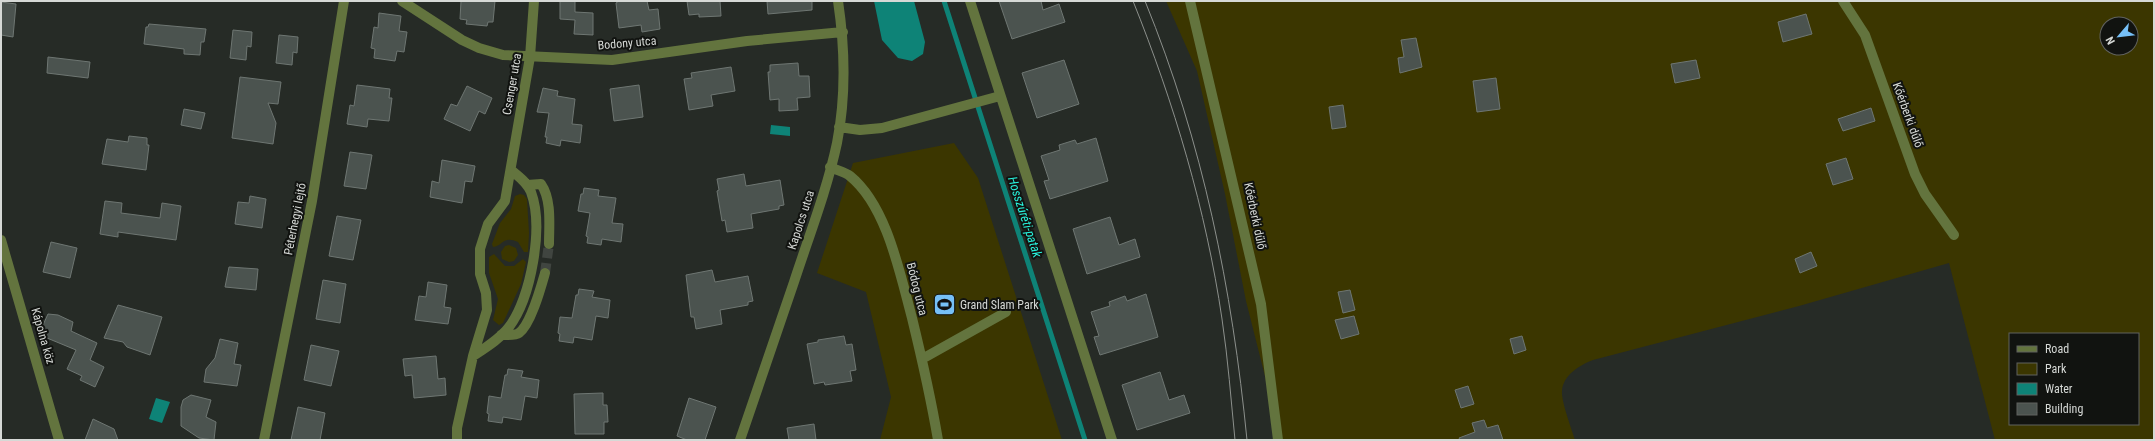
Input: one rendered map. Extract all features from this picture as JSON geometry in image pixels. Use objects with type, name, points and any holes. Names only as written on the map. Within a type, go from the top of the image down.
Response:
[{"type":"street","name":"Péterhegyi lejtő","points":[[264,440],[312,201],[344,1]]},
{"type":"street","name":"Bodony utca","points":[[402,1],[462,40],[479,48],[503,55],[530,57],[612,60],[747,41],[843,32]]},
{"type":"street","name":"Csenger utca","points":[[457,440],[457,428],[473,356],[487,310],[486,294],[480,274],[480,249],[488,224],[505,201],[530,57],[534,1]]},
{"type":"street","name":"Kapolcs utca","points":[[740,440],[823,197],[839,127],[843,68],[843,32],[838,1]]},
{"type":"street","points":[[970,1],[1112,440]]},
{"type":"street","name":"Kőérberki dűlő","points":[[1190,1],[1261,304],[1278,440]]},
{"type":"street","name":"Kőérberki dűlő","points":[[1842,1],[1864,35],[1915,174],[1925,194],[1954,235]]},
{"type":"street","points":[[839,127],[860,130],[882,128],[953,110],[1000,96]]},
{"type":"street","name":"Bódog utca","points":[[830,167],[849,175],[864,191],[881,219],[896,258],[930,390],[938,440]]},
{"type":"street","points":[[473,356],[501,336],[514,318],[529,282],[533,264],[536,223],[531,193],[527,185],[511,170]]},
{"type":"street","points":[[527,185],[541,184],[546,193],[549,214],[549,244]]},
{"type":"street","name":"Kápolna köz","points":[[1,240],[59,440]]},
{"type":"street","points":[[501,336],[518,334],[522,329],[536,303],[545,273]]},
{"type":"street","points":[[922,359],[1006,312]]},
{"type":"green space","points":[[1166,1],[2154,1],[2154,440],[1995,440],[1949,263],[1799,306],[1588,362],[1569,375],[1565,380],[1562,391],[1565,408],[1575,440],[1278,440],[1275,416],[1246,301],[1225,194],[1197,71]]},
{"type":"green space","name":"Grand Slam Park","points":[[954,143],[978,178],[1062,440],[880,440],[891,397],[866,292],[817,273],[853,163]]},
{"type":"green space","points":[[520,194],[524,195],[527,199],[529,233],[528,252],[524,252],[518,242],[513,240],[506,240],[493,247],[492,244],[500,223],[511,209],[515,196]]},
{"type":"green space","points":[[509,245],[516,248],[518,255],[514,261],[509,262],[502,259],[501,252],[505,246]]},
{"type":"green space","points":[[494,254],[505,266],[514,266],[523,259],[526,262],[521,284],[503,323],[499,325],[493,320],[498,299],[489,273],[489,257]]},
{"type":"water","points":[[874,1],[914,1],[925,42],[923,54],[912,61],[898,58],[882,40]]},
{"type":"water","points":[[771,125],[790,127],[790,136],[770,134]]},
{"type":"water","points":[[156,398],[170,402],[162,423],[149,419]]},
{"type":"building","points":[[461,1],[495,1],[493,22],[488,22],[487,26],[466,24],[467,20],[460,19]]},
{"type":"building","points":[[560,1],[575,1],[575,12],[593,13],[593,35],[574,34],[575,20],[560,19]]},
{"type":"building","points":[[619,1],[647,1],[649,10],[658,9],[660,29],[642,32],[641,25],[619,28],[616,3]]},
{"type":"building","points":[[687,1],[720,1],[721,16],[699,17],[699,14],[689,15]]},
{"type":"building","points":[[767,1],[812,1],[812,10],[768,14]]},
{"type":"building","points":[[999,1],[1041,1],[1043,10],[1059,4],[1065,22],[1012,39]]},
{"type":"building","points":[[1,2],[16,4],[13,37],[1,35]]},
{"type":"building","points":[[379,13],[401,16],[399,31],[407,32],[404,52],[397,51],[395,61],[374,58],[375,49],[371,48],[374,27],[378,28]]},
{"type":"building","points":[[1806,14],[1812,34],[1783,42],[1778,22]]},
{"type":"building","points":[[149,24],[206,29],[204,42],[201,42],[200,55],[184,54],[184,49],[144,44],[146,27],[148,27]]},
{"type":"building","points":[[233,30],[252,32],[251,47],[247,46],[246,60],[230,58]]},
{"type":"building","points":[[279,35],[298,37],[297,53],[293,52],[292,65],[276,63]]},
{"type":"building","points":[[1416,38],[1422,67],[1400,73],[1398,58],[1404,57],[1401,40]]},
{"type":"building","points":[[48,57],[90,62],[88,78],[47,73]]},
{"type":"building","points":[[1064,60],[1079,104],[1037,118],[1022,73]]},
{"type":"building","points":[[1696,60],[1700,78],[1675,83],[1671,64]]},
{"type":"building","points":[[798,63],[799,76],[809,76],[810,97],[797,98],[798,110],[779,111],[779,99],[770,100],[768,72],[770,72],[770,65]]},
{"type":"building","points":[[731,67],[735,91],[711,95],[713,106],[689,110],[684,79],[692,78],[691,73]]},
{"type":"building","points":[[240,77],[281,82],[278,104],[268,103],[276,123],[273,144],[232,138]]},
{"type":"building","points":[[1496,78],[1500,109],[1477,112],[1473,81]]},
{"type":"building","points":[[357,85],[390,89],[389,98],[392,98],[389,121],[368,119],[367,127],[347,124],[350,105],[354,106]]},
{"type":"building","points":[[639,85],[643,117],[614,121],[610,89]]},
{"type":"building","points":[[467,86],[492,98],[485,114],[479,111],[470,131],[444,119],[451,104],[457,106]]},
{"type":"building","points":[[543,88],[558,91],[557,96],[575,99],[572,124],[582,125],[580,143],[561,140],[560,146],[546,143],[547,137],[545,137],[549,113],[537,112]]},
{"type":"building","points":[[1343,105],[1346,127],[1332,129],[1329,107]]},
{"type":"building","points":[[1871,108],[1875,121],[1843,131],[1838,119]]},
{"type":"building","points":[[184,109],[205,113],[201,129],[181,125]]},
{"type":"building","points":[[129,136],[147,138],[147,145],[149,145],[146,170],[102,164],[107,139],[128,142]]},
{"type":"building","points":[[1096,138],[1108,181],[1050,199],[1044,181],[1049,180],[1041,156],[1060,150],[1059,145],[1075,140],[1077,144]]},
{"type":"building","points":[[350,152],[372,155],[366,189],[344,186]]},
{"type":"building","points":[[1846,158],[1853,179],[1833,185],[1826,164]]},
{"type":"building","points":[[442,160],[475,166],[472,182],[465,181],[462,203],[430,197],[432,181],[439,183]]},
{"type":"building","points":[[744,174],[746,186],[780,180],[784,205],[779,206],[779,209],[751,214],[753,228],[727,232],[725,220],[722,221],[717,191],[719,190],[717,179]]},
{"type":"building","points":[[584,188],[599,190],[598,196],[616,198],[612,223],[623,224],[621,242],[602,239],[601,245],[587,243],[588,237],[586,236],[590,213],[578,211],[581,194],[583,194]]},
{"type":"building","points":[[250,196],[266,199],[262,228],[235,224],[238,202],[249,203]]},
{"type":"building","points":[[105,201],[122,203],[121,213],[160,218],[162,203],[181,206],[176,240],[118,232],[118,237],[100,234]]},
{"type":"building","points":[[337,216],[361,220],[353,260],[329,256]]},
{"type":"building","points":[[1110,217],[1119,245],[1135,239],[1140,257],[1087,274],[1073,229]]},
{"type":"building","points":[[51,242],[77,248],[70,278],[43,272]]},
{"type":"building","points":[[1811,252],[1817,266],[1800,273],[1795,259]]},
{"type":"building","points":[[229,267],[258,269],[256,290],[225,287]]},
{"type":"building","points":[[712,270],[715,282],[748,276],[753,301],[748,302],[748,305],[720,310],[722,324],[696,329],[694,317],[691,317],[686,275]]},
{"type":"building","points":[[323,280],[346,284],[340,323],[316,319]]},
{"type":"building","points":[[428,282],[447,285],[444,307],[451,308],[448,324],[415,320],[419,296],[426,297]]},
{"type":"building","points":[[579,289],[594,291],[592,297],[610,300],[608,318],[596,316],[592,340],[574,337],[573,343],[559,341],[560,334],[558,333],[560,317],[572,318],[576,295],[578,295]]},
{"type":"building","points":[[1350,290],[1355,310],[1343,313],[1338,292]]},
{"type":"building","points":[[1146,294],[1158,337],[1100,355],[1094,337],[1099,336],[1091,312],[1110,306],[1109,302],[1125,296],[1127,301]]},
{"type":"building","points":[[118,305],[162,317],[150,355],[127,347],[123,342],[104,338]]},
{"type":"building","points":[[48,314],[58,315],[73,322],[71,331],[97,343],[90,360],[104,367],[95,387],[80,380],[82,376],[67,369],[76,350],[47,338],[43,325]]},
{"type":"building","points":[[1354,316],[1359,334],[1341,339],[1335,320]]},
{"type":"building","points":[[844,336],[846,345],[852,344],[856,370],[850,371],[852,381],[825,385],[824,382],[814,384],[807,344],[818,342],[818,340]]},
{"type":"building","points":[[1522,336],[1526,350],[1514,354],[1510,339]]},
{"type":"building","points":[[220,339],[238,343],[234,364],[241,365],[237,386],[204,382],[206,369],[215,358]]},
{"type":"building","points":[[311,345],[339,351],[331,386],[304,380]]},
{"type":"building","points":[[436,356],[438,379],[445,378],[446,395],[414,398],[412,375],[405,376],[403,359]]},
{"type":"building","points":[[508,369],[523,371],[521,377],[539,380],[537,398],[525,396],[521,420],[503,417],[502,423],[488,421],[489,414],[487,413],[489,396],[501,398],[505,375],[507,375]]},
{"type":"building","points":[[1160,372],[1169,400],[1184,395],[1190,413],[1137,430],[1122,385]]},
{"type":"building","points":[[1468,386],[1474,404],[1461,408],[1455,390]]},
{"type":"building","points":[[603,393],[603,405],[607,405],[608,422],[604,422],[604,434],[575,434],[574,394]]},
{"type":"building","points":[[191,395],[211,400],[206,417],[216,422],[214,440],[199,438],[181,426],[181,407],[183,400]]},
{"type":"building","points":[[689,398],[716,407],[705,440],[687,440],[677,436]]},
{"type":"building","points":[[298,407],[325,413],[320,440],[291,440]]},
{"type":"building","points":[[93,419],[114,429],[118,440],[85,440]]},
{"type":"building","points":[[1484,420],[1487,428],[1498,425],[1503,440],[1460,440],[1459,438],[1475,432],[1472,423]]},
{"type":"building","points":[[814,424],[816,440],[789,440],[787,428]]},
{"type":"waterway","name":"Hosszúréti-patak","points":[[944,1],[1085,440]]},
{"type":"tunnel","points":[[545,273],[549,244]]},
{"type":"tram line","points":[[1133,1],[1162,78],[1198,197],[1215,278],[1224,334],[1235,440]]},
{"type":"tram line","points":[[1145,1],[1183,108],[1199,162],[1212,217],[1233,327],[1247,440]]},
{"type":"place","name":"Grand Slam Park","points":[[944,305]]}]
